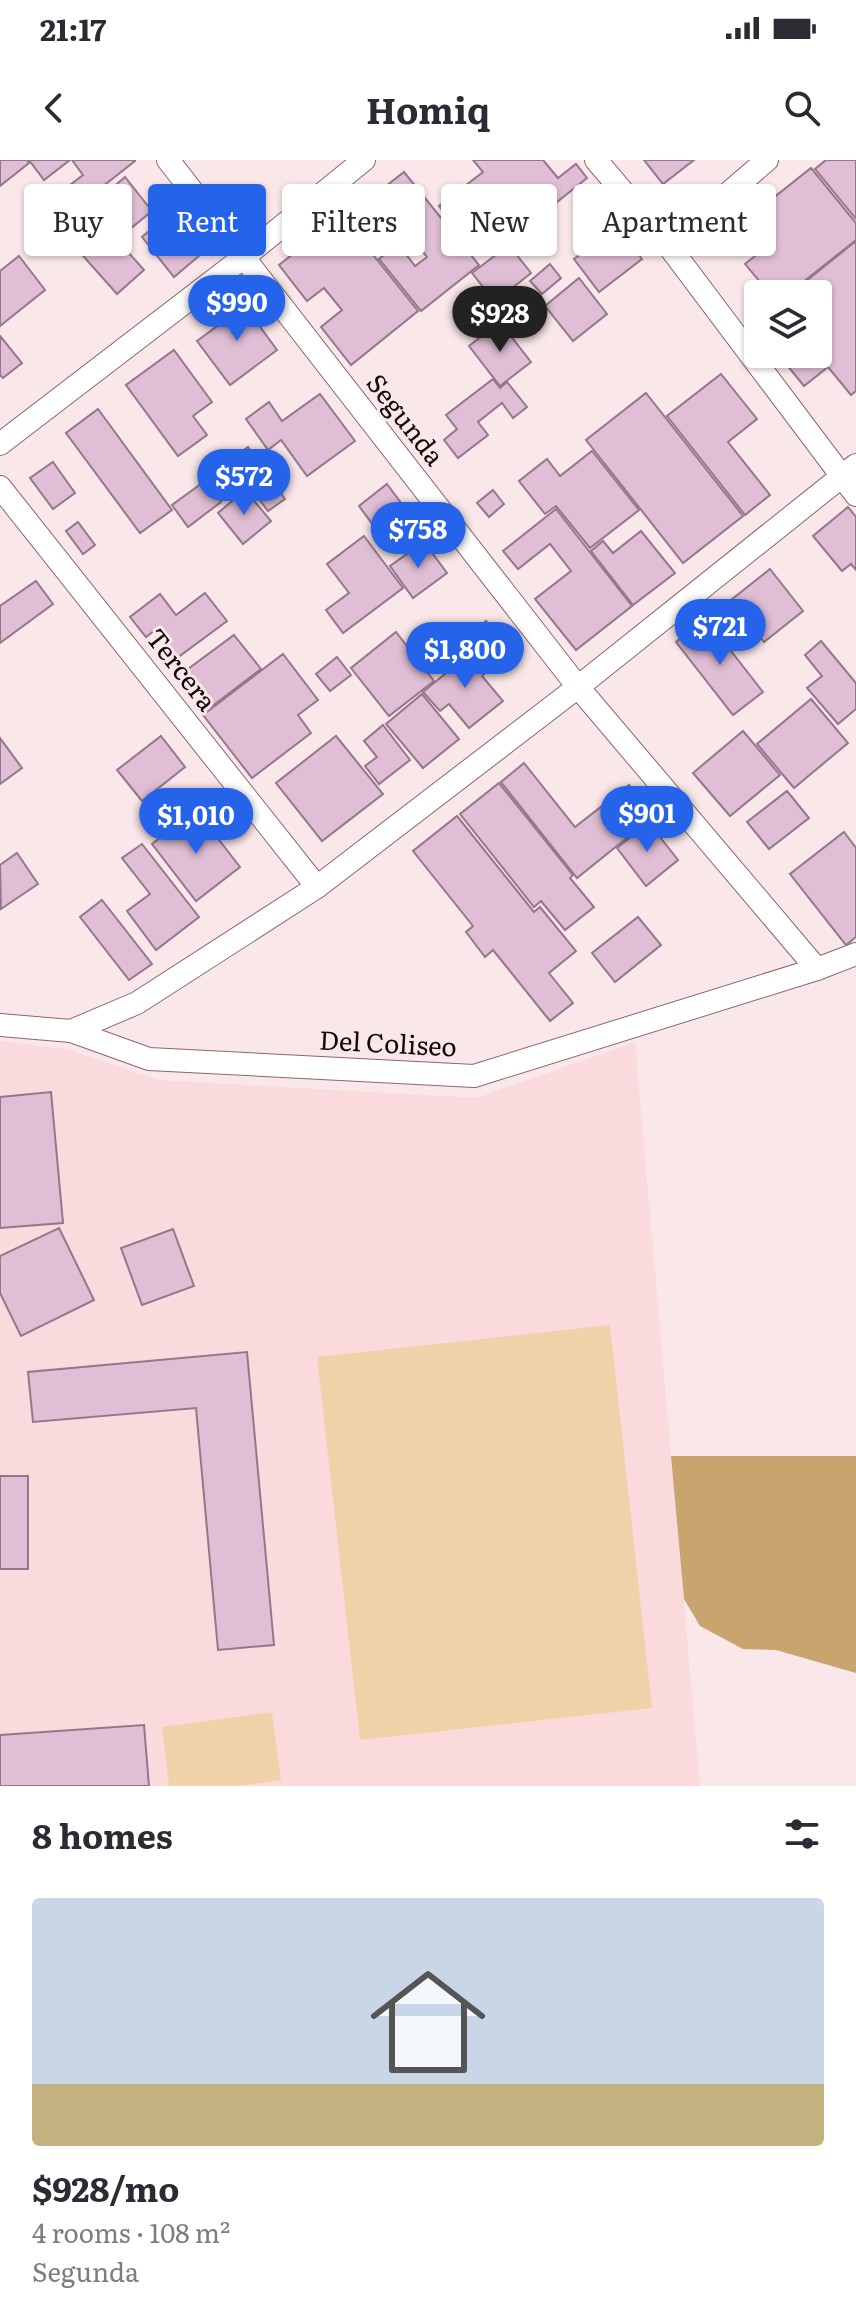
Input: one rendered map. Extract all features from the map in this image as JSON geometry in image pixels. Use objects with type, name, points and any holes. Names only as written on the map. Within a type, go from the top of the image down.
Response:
[{"type":"street","name":"Segunda","points":[[168,160],[578,687],[817,969]]},
{"type":"street","points":[[0,444],[244,257],[364,160]]},
{"type":"street","points":[[596,160],[616,184]]},
{"type":"street","points":[[739,184],[767,160]]},
{"type":"street","points":[[677,256],[848,471],[856,495]]},
{"type":"street","points":[[71,1031],[137,1003],[317,887],[578,687],[848,471]]},
{"type":"street","name":"Tercera","points":[[0,487],[317,887]]},
{"type":"street","name":"Del Coliseo","points":[[0,1025],[71,1031],[149,1059],[474,1076],[817,969],[856,954]]},
{"type":"shaded area","points":[[0,1041],[66,1049],[158,1080],[477,1098],[635,1042],[700,1786],[0,1786]]},
{"type":"shaded area","points":[[610,1325],[652,1708],[360,1740],[317,1357]]},
{"type":"shaded area","points":[[671,1456],[856,1456],[856,1673],[776,1650],[743,1649],[700,1626],[684,1599]]},
{"type":"shaded area","points":[[272,1712],[281,1780],[238,1786],[169,1786],[162,1727]]},
{"type":"building","points":[[0,160],[27,160],[29,163],[0,186]]},
{"type":"building","points":[[29,160],[70,160],[44,180]]},
{"type":"building","points":[[72,160],[135,160],[106,184],[71,184],[83,175]]},
{"type":"building","points":[[473,160],[543,160],[558,178],[576,164],[587,178],[580,184],[573,184],[573,189],[557,202],[557,184],[467,184],[483,172]]},
{"type":"building","points":[[644,160],[694,160],[663,184]]},
{"type":"building","points":[[826,160],[856,160],[856,219],[815,169]]},
{"type":"building","points":[[811,168],[856,223],[856,240],[806,280],[758,280],[745,264],[755,256],[776,256],[776,196]]},
{"type":"building","points":[[404,172],[414,184],[389,184]]},
{"type":"building","points":[[125,177],[131,184],[117,184]]},
{"type":"building","points":[[132,186],[148,206],[148,214],[132,227]]},
{"type":"building","points":[[425,198],[441,218],[441,256],[472,256],[479,265],[421,311],[379,259],[383,256],[407,256],[415,266],[427,257]]},
{"type":"building","points":[[856,241],[856,391],[851,395],[829,368],[832,368],[832,280],[807,280]]},
{"type":"building","points":[[19,256],[45,290],[0,326],[0,271]]},
{"type":"building","points":[[83,256],[132,256],[144,270],[117,294]]},
{"type":"building","points":[[157,256],[199,256],[174,277]]},
{"type":"building","points":[[290,256],[374,256],[418,311],[351,365],[321,327],[342,310],[324,288],[307,301],[279,265]]},
{"type":"building","points":[[494,256],[518,256],[531,273],[495,302],[472,273]]},
{"type":"building","points":[[578,256],[640,256],[642,259],[599,292],[574,259]]},
{"type":"building","points":[[550,264],[561,278],[542,294],[530,281]]},
{"type":"building","points":[[579,278],[607,314],[573,341],[545,306]]},
{"type":"building","points":[[239,298],[277,350],[230,385],[197,341],[224,321],[218,313]]},
{"type":"building","points":[[500,322],[531,362],[500,386],[469,346]]},
{"type":"building","points":[[0,336],[22,363],[3,378],[0,375]]},
{"type":"building","points":[[174,350],[212,402],[193,416],[207,435],[178,456],[126,385]]},
{"type":"building","points":[[789,368],[827,368],[804,386]]},
{"type":"building","points":[[721,374],[757,419],[728,442],[770,495],[745,515],[667,416]]},
{"type":"building","points":[[493,379],[500,388],[507,382],[527,407],[513,418],[502,403],[478,422],[488,435],[458,458],[444,440],[457,429],[446,415]]},
{"type":"building","points":[[646,393],[743,516],[683,563],[586,440]]},
{"type":"building","points":[[320,394],[355,441],[307,476],[281,440],[268,450],[246,419],[269,402],[282,421]]},
{"type":"building","points":[[98,409],[172,510],[140,533],[66,433]]},
{"type":"building","points":[[248,447],[264,469],[221,500],[205,478]]},
{"type":"building","points":[[592,451],[639,510],[590,548],[556,506],[545,514],[519,481],[547,459],[560,476]]},
{"type":"building","points":[[53,462],[75,493],[53,509],[30,478]]},
{"type":"building","points":[[267,474],[285,499],[268,511],[250,487]]},
{"type":"building","points":[[205,481],[221,502],[188,527],[172,505]]},
{"type":"building","points":[[387,484],[416,523],[387,544],[359,506]]},
{"type":"building","points":[[245,490],[271,521],[243,544],[218,513]]},
{"type":"building","points":[[493,490],[504,504],[489,517],[477,503]]},
{"type":"building","points":[[848,507],[856,517],[856,570],[851,564],[842,571],[813,536]]},
{"type":"building","points":[[556,509],[632,606],[576,650],[535,599],[571,571],[550,544],[518,569],[503,551]]},
{"type":"building","points":[[78,522],[95,545],[83,554],[66,531]]},
{"type":"building","points":[[641,531],[675,573],[633,605],[591,551],[603,541],[613,553]]},
{"type":"building","points":[[364,536],[403,588],[343,633],[326,610],[349,593],[327,564]]},
{"type":"building","points":[[424,542],[447,573],[413,598],[390,566]]},
{"type":"building","points":[[770,569],[803,611],[764,642],[731,600]]},
{"type":"building","points":[[36,581],[53,604],[0,643],[0,606]]},
{"type":"building","points":[[205,593],[227,621],[177,658],[155,630],[146,637],[130,617],[160,594],[176,615]]},
{"type":"building","points":[[706,619],[763,692],[733,715],[676,642]]},
{"type":"building","points":[[486,621],[510,649],[493,663],[469,635]]},
{"type":"building","points":[[396,632],[434,681],[389,716],[351,668]]},
{"type":"building","points":[[234,635],[261,669],[211,707],[184,672]]},
{"type":"building","points":[[821,641],[856,683],[856,709],[838,724],[807,688],[822,676],[805,655]]},
{"type":"building","points":[[474,650],[490,669],[482,676],[503,701],[469,728],[449,704],[440,711],[423,692]]},
{"type":"building","points":[[283,654],[318,700],[298,715],[311,733],[252,778],[203,715]]},
{"type":"building","points":[[337,657],[351,675],[330,691],[316,674]]},
{"type":"building","points":[[422,694],[459,739],[423,768],[386,724]]},
{"type":"building","points":[[811,699],[848,743],[794,788],[757,744]]},
{"type":"building","points":[[383,725],[410,760],[379,784],[365,766],[377,757],[364,741]]},
{"type":"building","points":[[743,731],[780,775],[730,816],[693,773]]},
{"type":"building","points":[[161,736],[185,767],[142,801],[117,770]]},
{"type":"building","points":[[336,736],[383,794],[322,841],[276,783]]},
{"type":"building","points":[[0,738],[22,768],[0,784]]},
{"type":"building","points":[[524,763],[575,827],[629,785],[654,816],[577,878],[501,782]]},
{"type":"building","points":[[499,783],[573,875],[570,878],[594,907],[565,930],[541,901],[534,907],[460,814]]},
{"type":"building","points":[[787,791],[809,818],[769,849],[747,822]]},
{"type":"building","points":[[196,810],[240,867],[196,901],[152,844]]},
{"type":"building","points":[[457,816],[534,912],[540,907],[576,951],[549,973],[573,1003],[550,1021],[493,950],[485,957],[466,932],[473,926],[413,851]]},
{"type":"building","points":[[649,823],[678,860],[646,886],[617,848]]},
{"type":"building","points":[[844,832],[856,848],[856,937],[846,945],[790,874]]},
{"type":"building","points":[[142,844],[199,917],[156,950],[127,911],[150,894],[122,858]]},
{"type":"building","points":[[17,853],[38,884],[1,909],[0,865]]},
{"type":"building","points":[[102,900],[152,964],[129,980],[80,917]]},
{"type":"building","points":[[638,917],[661,945],[615,982],[592,953]]},
{"type":"building","points":[[51,1092],[63,1223],[0,1228],[0,1097]]},
{"type":"building","points":[[59,1228],[94,1300],[21,1336],[0,1293],[0,1256]]},
{"type":"building","points":[[173,1229],[194,1286],[142,1305],[121,1248]]},
{"type":"building","points":[[247,1352],[274,1645],[218,1650],[196,1408],[33,1422],[28,1372]]},
{"type":"building","points":[[0,1476],[28,1476],[28,1569],[0,1569]]},
{"type":"building","points":[[144,1725],[149,1786],[0,1786],[0,1735]]}]
